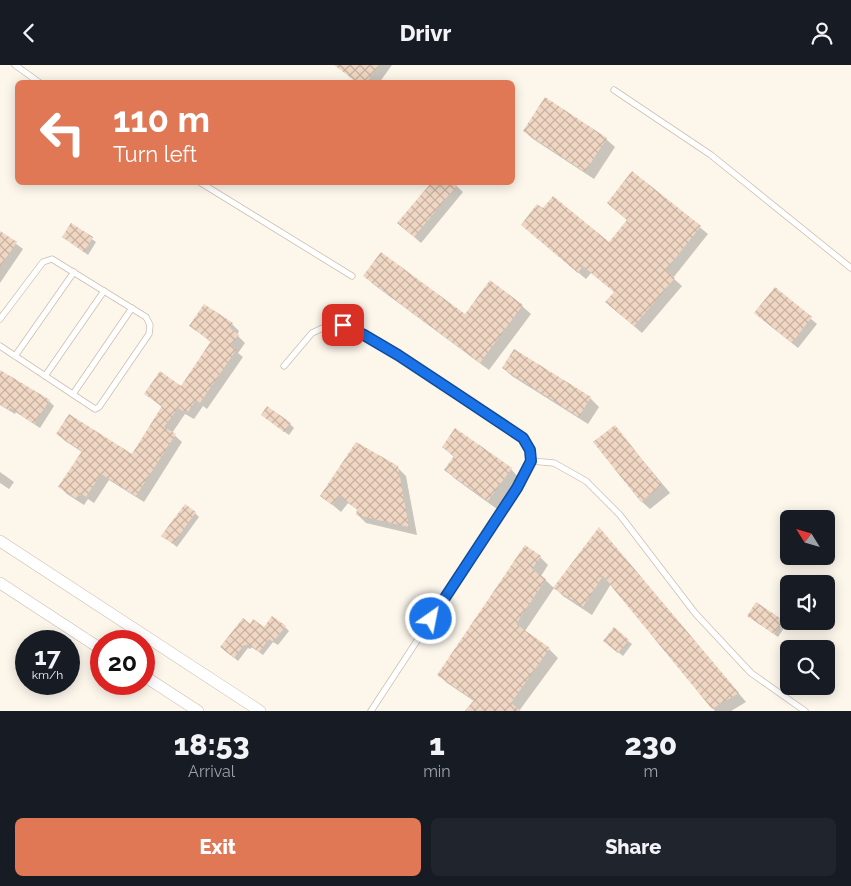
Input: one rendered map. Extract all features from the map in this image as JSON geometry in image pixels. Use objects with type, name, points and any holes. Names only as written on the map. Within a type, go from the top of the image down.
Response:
[{"type":"street","points":[[0,541],[260,711]]},
{"type":"street","points":[[0,583],[90,642]]},
{"type":"street","points":[[155,683],[198,711]]},
{"type":"lane","points":[[15,65],[36,80]]},
{"type":"lane","points":[[614,89],[711,155],[851,268]]},
{"type":"lane","points":[[204,185],[352,277]]},
{"type":"lane","points":[[0,319],[46,260],[55,260],[132,308],[148,320],[150,329],[149,334],[99,407],[93,408],[0,346]]},
{"type":"lane","points":[[15,356],[74,272]]},
{"type":"lane","points":[[45,376],[104,291]]},
{"type":"lane","points":[[73,394],[132,308]]},
{"type":"lane","points":[[284,366],[312,333],[327,326],[343,325],[398,355],[523,438],[530,450],[531,461],[517,488],[371,711]]},
{"type":"lane","points":[[531,461],[554,463],[586,481],[620,515],[695,613],[751,673],[805,711]]},
{"type":"building","points":[[334,65],[379,65],[368,80],[354,80]]},
{"type":"building","points":[[545,97],[607,138],[585,172],[523,131]]},
{"type":"building","points":[[632,171],[701,226],[666,270],[675,278],[634,326],[605,302],[614,292],[583,266],[578,273],[521,225],[537,204],[543,208],[553,196],[609,242],[627,220],[607,203]]},
{"type":"building","points":[[429,185],[457,185],[414,237],[397,223]]},
{"type":"building","points":[[71,223],[93,237],[84,252],[62,237]]},
{"type":"building","points":[[0,231],[17,242],[0,267]]},
{"type":"building","points":[[381,252],[465,314],[490,280],[523,305],[480,363],[363,276]]},
{"type":"building","points":[[775,287],[812,317],[792,343],[754,313]]},
{"type":"building","points":[[204,304],[233,323],[230,328],[239,335],[231,346],[237,349],[200,403],[196,400],[187,413],[178,408],[164,427],[176,434],[136,496],[101,474],[86,497],[80,493],[77,499],[58,487],[82,451],[56,434],[69,414],[132,454],[162,406],[144,394],[160,371],[181,386],[211,341],[189,326]]},
{"type":"building","points":[[514,349],[591,397],[579,417],[502,368]]},
{"type":"building","points":[[0,370],[50,400],[34,424],[10,408],[9,410],[0,404]]},
{"type":"building","points":[[267,406],[291,423],[284,432],[261,415]]},
{"type":"building","points":[[615,425],[662,485],[641,502],[593,442]]},
{"type":"building","points":[[455,428],[512,468],[488,501],[444,470],[454,456],[442,447]]},
{"type":"building","points":[[356,442],[398,466],[409,527],[356,515],[357,509],[339,496],[332,505],[320,496]]},
{"type":"building","points":[[185,504],[196,512],[173,544],[161,536]]},
{"type":"building","points":[[599,527],[739,693],[712,709],[603,576],[583,607],[553,588]]},
{"type":"building","points":[[525,545],[541,556],[532,569],[546,579],[516,624],[550,648],[511,703],[521,711],[465,711],[474,700],[437,675]]},
{"type":"building","points":[[756,602],[780,618],[780,625],[774,634],[747,616]]},
{"type":"building","points":[[272,616],[286,626],[273,642],[269,639],[259,652],[247,644],[246,646],[244,645],[234,658],[220,647],[243,618],[250,624],[253,619],[264,627]]},
{"type":"building","points":[[614,627],[629,640],[618,653],[603,641]]},
{"type":"route","points":[[343,325],[398,355],[523,438],[530,450],[531,461],[517,488],[431,619]]}]
